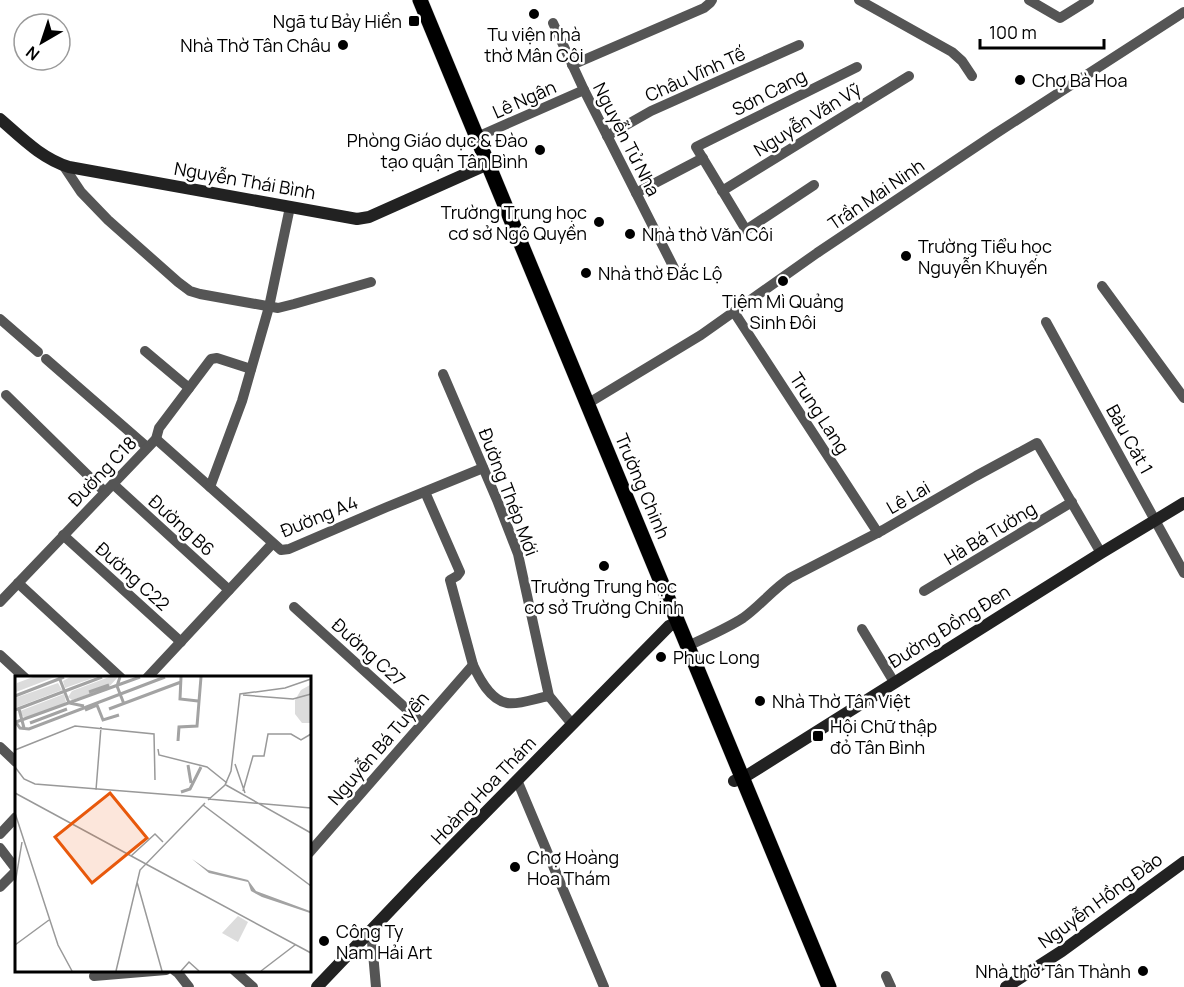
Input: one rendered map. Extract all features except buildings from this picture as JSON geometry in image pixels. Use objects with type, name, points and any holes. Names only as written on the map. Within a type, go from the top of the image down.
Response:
[{"type":"main road","name":"Trường Chinh","points":[[411,0],[477,137],[484,166],[587,404],[646,557]]},
{"type":"main road","name":"Trường Chinh","points":[[420,0],[432,40],[646,557],[738,779],[829,987]]},
{"type":"main road","name":"Trường Chinh","points":[[674,624],[688,646],[819,987]]},
{"type":"street","points":[[572,65],[704,8],[712,0]]},
{"type":"street","points":[[859,0],[952,52],[962,61],[972,76]]},
{"type":"street","points":[[1029,0],[1060,18],[1089,0]]},
{"type":"street","name":"Trần Mai Ninh","points":[[587,404],[700,335],[1014,121],[1184,12]]},
{"type":"street","name":"Nguyễn Tử Nha","points":[[553,23],[606,136],[674,268]]},
{"type":"street","name":"Châu Vĩnh Tế","points":[[606,136],[651,111],[799,45]]},
{"type":"street","name":"Sơn Cang","points":[[703,158],[696,147],[857,67]]},
{"type":"street","name":"Nguyễn Văn Vỹ","points":[[722,191],[909,76]]},
{"type":"street","name":"Lê Ngân","points":[[477,137],[584,90]]},
{"type":"street","name":"Nguyễn Thái Bình","points":[[0,119],[36,151],[63,165],[357,219],[365,218],[484,166]]},
{"type":"street","points":[[636,193],[703,158],[746,230],[814,185]]},
{"type":"street","points":[[63,165],[81,192],[108,220],[184,286],[200,294],[269,307],[286,306],[371,282]]},
{"type":"street","points":[[210,487],[242,401],[269,307],[290,207]]},
{"type":"street","points":[[1102,286],[1184,398]]},
{"type":"street","name":"Trung Lang","points":[[734,312],[878,533]]},
{"type":"street","points":[[0,319],[147,447]]},
{"type":"street","name":"Bàu Cát 1","points":[[1046,321],[1184,573]]},
{"type":"street","points":[[145,351],[189,388]]},
{"type":"street","name":"Đường C18","points":[[0,602],[156,439],[159,428],[213,358],[251,369]]},
{"type":"street","name":"Đường Thép Mới","points":[[442,374],[518,554],[549,696],[572,724]]},
{"type":"street","points":[[2,392],[105,492]]},
{"type":"street","points":[[156,439],[272,544]]},
{"type":"street","name":"Lê Lai","points":[[688,646],[743,617],[790,578],[878,533],[1037,443],[1101,553]]},
{"type":"street","name":"Đường A4","points":[[149,676],[272,544],[278,549],[286,550],[483,468]]},
{"type":"street","name":"Đường B6","points":[[113,484],[229,590]]},
{"type":"street","points":[[425,492],[460,572],[450,580],[472,665],[484,685],[496,698],[508,703],[549,696]]},
{"type":"street","name":"Hà Bá Tường","points":[[924,591],[1072,502]]},
{"type":"street","name":"Đường Đồng Đen","points":[[738,779],[1184,503]]},
{"type":"street","name":"Đường C22","points":[[63,535],[181,642]]},
{"type":"street","points":[[18,583],[119,676]]},
{"type":"street","name":"Đường C27","points":[[294,607],[422,723]]},
{"type":"street","name":"Hoàng Hoa Thám","points":[[317,987],[572,724],[674,624]]},
{"type":"street","points":[[862,629],[894,682]]},
{"type":"street","points":[[0,655],[23,676]]},
{"type":"street","name":"Nguyễn Bá Tuyển","points":[[310,852],[472,665]]},
{"type":"street","points":[[0,747],[15,761]]},
{"type":"street","points":[[517,780],[604,987]]},
{"type":"street","points":[[0,834],[15,818]]},
{"type":"street","points":[[0,848],[15,869]]},
{"type":"street","name":"Nguyễn Hồng Đào","points":[[1006,987],[1062,951],[1184,862]]},
{"type":"street","points":[[0,887],[15,871]]},
{"type":"street","points":[[371,930],[376,987]]},
{"type":"street","points":[[97,972],[94,976],[142,972]]},
{"type":"street","points":[[177,972],[189,987]]},
{"type":"street","points":[[236,972],[253,987]]},
{"type":"street","points":[[886,976],[891,987]]},
{"type":"place","name":"Tu viện nhà thờ Mân Côi","points":[[534,14]]},
{"type":"place","name":"Ngã tư Bảy Hiền","points":[[414,21]]},
{"type":"place","name":"Nhà Thờ Tân Châu","points":[[343,45]]},
{"type":"place","name":"Chợ Bà Hoa","points":[[1020,80]]},
{"type":"place","name":"Phòng Giáo dục & Đào tạo quận Tân Bình","points":[[540,150]]},
{"type":"place","name":"Trường Trung học cơ sở Ngô Quyền","points":[[599,222]]},
{"type":"place","name":"Nhà thờ Văn Côi","points":[[630,234]]},
{"type":"place","name":"Trường Tiểu học Nguyễn Khuyến","points":[[906,256]]},
{"type":"place","name":"Nhà thờ Đắc Lộ","points":[[586,273]]},
{"type":"place","name":"Tiệm Mì Quảng Sinh Đôi","points":[[783,281]]},
{"type":"place","name":"Trường Trung học cơ sở Trường Chinh","points":[[604,566]]},
{"type":"place","name":"Phuc Long","points":[[661,657]]},
{"type":"place","name":"Nhà Thờ Tân Việt","points":[[760,701]]},
{"type":"place","name":"Hội Chữ thập đỏ Tân Bình","points":[[818,736]]},
{"type":"place","name":"Chợ Hoàng Hoa Thám","points":[[515,867]]},
{"type":"place","name":"Công Ty Nam Hải Art","points":[[324,941]]},
{"type":"place","name":"Nhà thờ Tân Thành","points":[[1143,971]]}]
